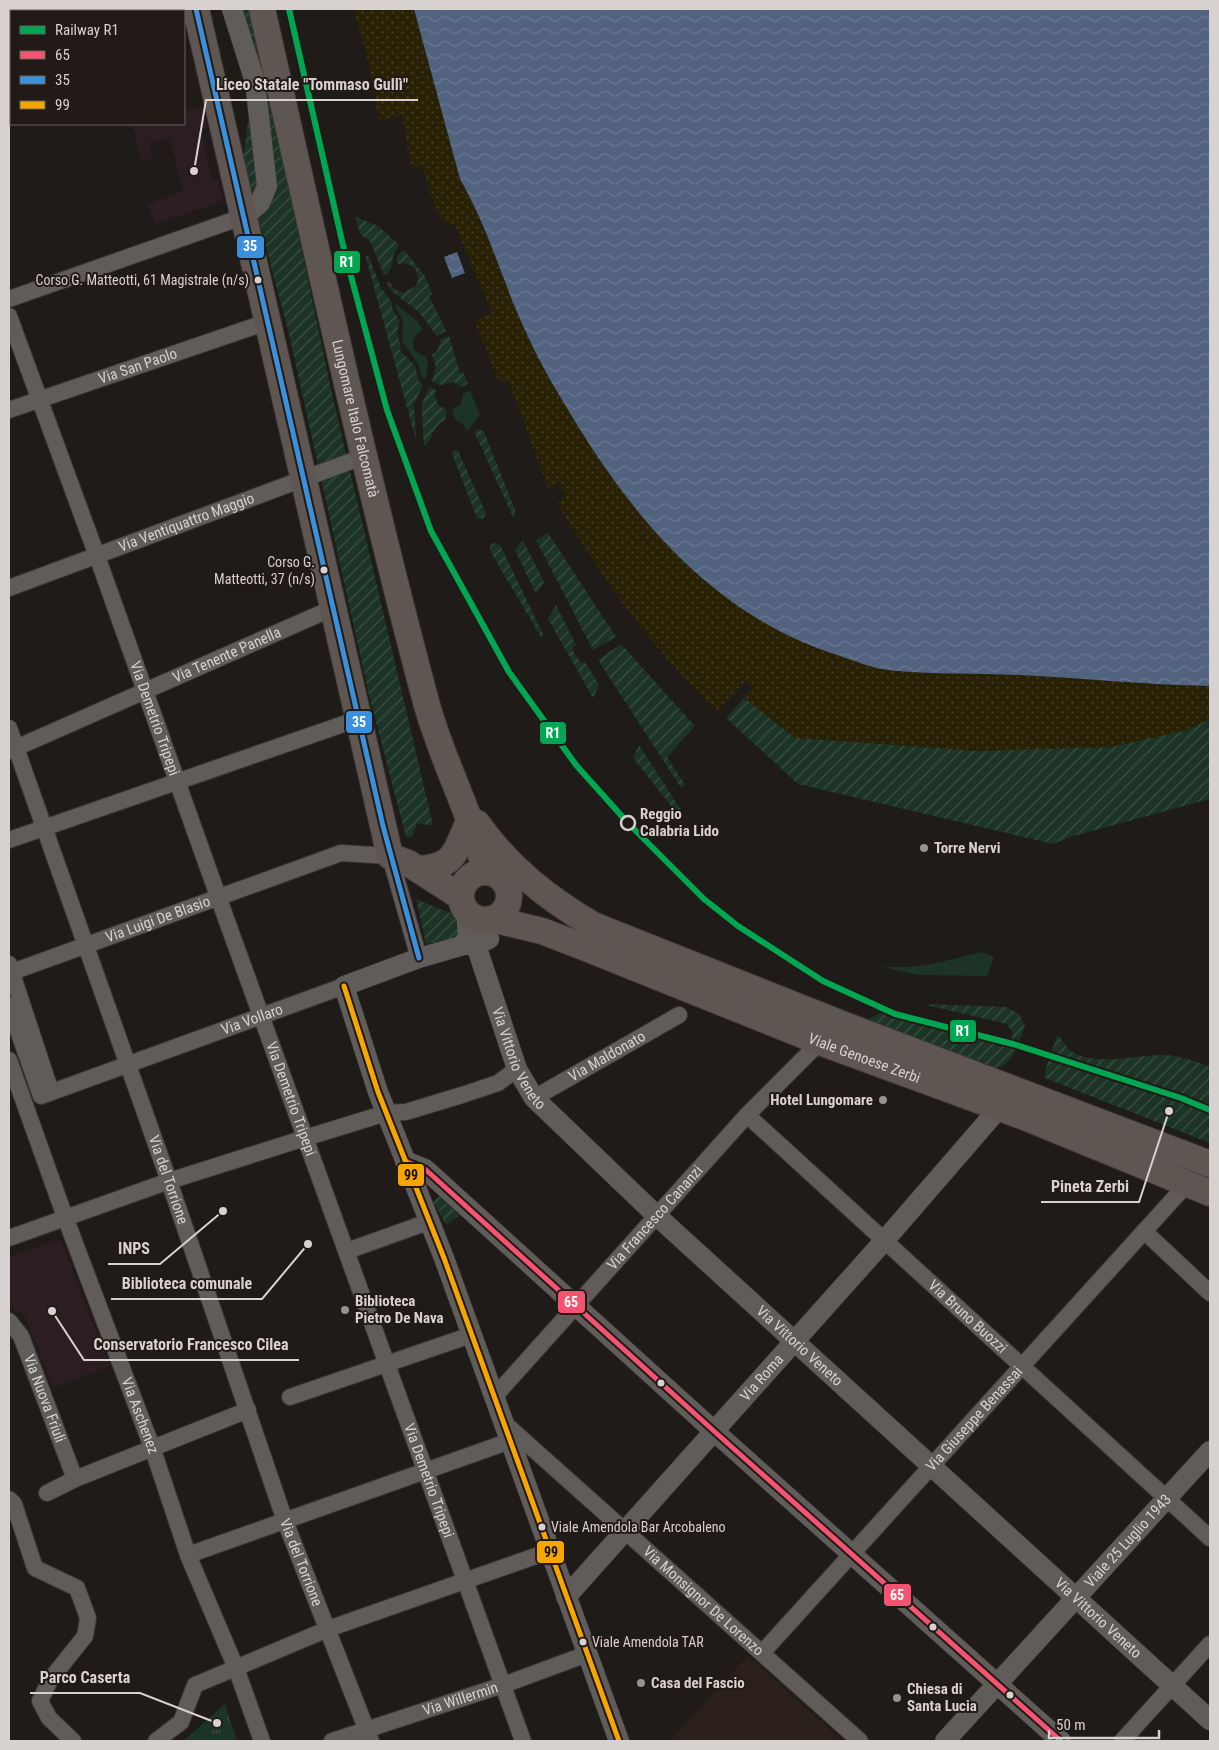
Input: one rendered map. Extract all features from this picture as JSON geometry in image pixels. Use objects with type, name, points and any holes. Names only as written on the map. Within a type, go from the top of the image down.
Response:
[{"type":"main road","points":[[196,9],[245,216],[267,322],[390,856],[419,869],[463,904],[477,919],[492,919],[504,912],[521,888],[492,872],[485,871],[470,876],[465,882],[463,904]]},
{"type":"main road","name":"Lungomare Italo Falcomatà","points":[[262,9],[266,79],[431,721],[466,813],[485,871]]},
{"type":"main road","points":[[419,869],[438,868],[452,858],[466,813]]},
{"type":"main road","name":"Viale Genoese Zerbi","points":[[466,813],[499,852],[521,888],[593,925],[1008,1095],[1199,1189]]},
{"type":"main road","name":"Viale Genoese Zerbi","points":[[492,919],[542,931],[820,1042],[1008,1095],[1210,1164]]},
{"type":"street","points":[[9,299],[245,216],[260,203],[267,186],[266,79],[232,9]]},
{"type":"street","name":"Via Demetrio Tripepi","points":[[9,316],[523,1741]]},
{"type":"street","name":"Via San Paolo","points":[[9,410],[267,322]]},
{"type":"street","name":"Via Ventiquattro Maggio","points":[[9,588],[364,456]]},
{"type":"street","name":"Via Tenente Panella","points":[[12,749],[333,608]]},
{"type":"street","points":[[9,840],[358,719]]},
{"type":"street","name":"Via del Torrione","points":[[9,728],[12,749],[44,828],[128,1064],[285,1521],[369,1735]]},
{"type":"street","name":"Via Luigi De Blasio","points":[[10,968],[85,945],[341,853],[390,856]]},
{"type":"street","points":[[390,856],[419,958]]},
{"type":"street","points":[[463,904],[470,945]]},
{"type":"street","points":[[470,945],[492,919]]},
{"type":"street","points":[[470,945],[518,926]]},
{"type":"street","name":"Via Vollaro","points":[[46,1094],[419,958],[470,945]]},
{"type":"street","name":"Via Vittorio Veneto","points":[[470,945],[517,1069],[534,1098],[657,1216],[1210,1720]]},
{"type":"street","points":[[10,968],[46,1094]]},
{"type":"street","points":[[344,986],[386,1112],[471,1334],[619,1741]]},
{"type":"street","points":[[9,1005],[46,1094]]},
{"type":"street","name":"Via Maldonato","points":[[534,1098],[679,1015]]},
{"type":"street","name":"Via Francesco Cananzi","points":[[494,1397],[747,1116],[820,1042]]},
{"type":"street","name":"Via Aschenez","points":[[9,1060],[16,1105],[65,1217],[152,1447],[188,1556],[236,1668],[262,1741]]},
{"type":"street","points":[[9,1238],[169,1182],[386,1112],[406,1112],[471,1092],[498,1083],[517,1069]]},
{"type":"street","name":"Via Roma","points":[[566,1597],[884,1241],[1008,1095]]},
{"type":"street","name":"Via Bruno Buozzi","points":[[747,1116],[1210,1538]]},
{"type":"street","points":[[405,1161],[425,1169],[715,1432],[1061,1741]]},
{"type":"street","name":"Via Giuseppe Benassai","points":[[762,1653],[850,1553],[1144,1231],[1199,1189]]},
{"type":"street","points":[[347,1251],[428,1222]]},
{"type":"street","points":[[1144,1231],[1210,1293]]},
{"type":"street","name":"Via Nuova Friuli","points":[[9,1321],[21,1336],[75,1479]]},
{"type":"street","points":[[290,1397],[471,1334]]},
{"type":"street","points":[[47,1493],[75,1479],[152,1447],[248,1410]]},
{"type":"street","name":"Via Monsignor De Lorenzo","points":[[502,1421],[627,1530],[860,1741]]},
{"type":"street","points":[[188,1556],[510,1442]]},
{"type":"street","name":"Viale 25 Luglio 1943","points":[[945,1741],[1210,1451]]},
{"type":"street","points":[[11,1502],[35,1568],[77,1588],[88,1618],[85,1636],[50,1680],[40,1701],[49,1718],[73,1741]]},
{"type":"street","points":[[156,1741],[181,1722],[195,1685],[328,1629],[550,1551]]},
{"type":"street","points":[[1122,1741],[1210,1644]]},
{"type":"street","name":"Via Willermin","points":[[332,1741],[369,1735],[587,1654]]},
{"type":"shaded area","points":[[201,107],[207,128],[201,130],[212,180],[217,179],[223,201],[155,224],[147,204],[183,191],[170,138],[149,143],[153,160],[141,162],[133,126],[185,125],[185,112]]},
{"type":"shaded area","points":[[56,1240],[61,1241],[110,1366],[53,1388],[25,1316],[9,1306],[9,1257]]},
{"type":"shaded area","points":[[748,1655],[827,1727],[842,1741],[669,1741]]},
{"type":"green space","points":[[236,9],[251,9],[263,60],[252,64]]},
{"type":"green space","points":[[271,103],[332,394],[433,825],[417,824],[412,837],[406,837],[369,695],[289,334],[243,161],[250,105]]},
{"type":"green space","points":[[356,217],[378,226],[399,245],[388,274],[384,275],[370,241],[360,234]]},
{"type":"green space","points":[[404,250],[425,276],[432,294],[429,296],[446,331],[437,336],[419,312],[394,293],[386,282],[389,281],[394,289],[403,293],[416,286],[418,277],[415,269],[408,264],[398,264],[397,262],[398,256]]},
{"type":"green space","points":[[365,255],[369,257],[381,288],[391,301],[393,311],[400,321],[397,331],[401,348],[399,349],[415,366],[419,381],[423,384],[414,405],[416,440]]},
{"type":"green space","points":[[394,303],[416,320],[423,330],[415,336],[413,344],[415,351],[426,357],[428,367],[426,379],[422,377],[418,364],[402,341],[403,321]]},
{"type":"green space","points":[[449,336],[460,373],[463,372],[468,384],[461,387],[454,382],[440,385],[432,381],[436,367],[432,355],[437,351],[441,339]]},
{"type":"green space","points":[[430,387],[436,390],[435,396],[438,405],[447,410],[445,420],[441,422],[425,447],[422,406]]},
{"type":"green space","points":[[470,391],[480,415],[467,432],[462,423],[455,420],[452,410],[461,404],[463,393]]},
{"type":"green space","points":[[480,429],[484,432],[515,510],[514,519],[474,431]]},
{"type":"green space","points":[[453,450],[458,451],[486,513],[483,519],[477,518],[452,454]]},
{"type":"green space","points":[[548,533],[616,637],[593,650],[536,540]]},
{"type":"green space","points":[[523,540],[544,582],[536,594],[515,550]]},
{"type":"green space","points":[[494,543],[500,545],[543,634],[541,637],[490,551],[490,546]]},
{"type":"green space","points":[[556,605],[576,645],[572,649],[581,663],[585,662],[599,685],[593,698],[548,619]]},
{"type":"green space","points":[[621,644],[695,726],[667,757],[685,785],[681,788],[598,660]]},
{"type":"green space","points":[[744,698],[795,738],[978,751],[1111,747],[1187,730],[1210,719],[1210,799],[1070,837],[1053,844],[798,784],[726,718]]},
{"type":"green space","points":[[639,745],[681,810],[677,813],[633,758]]},
{"type":"green space","points":[[416,899],[455,915],[460,937],[426,944]]},
{"type":"green space","points":[[982,952],[994,957],[987,976],[918,975],[879,966],[919,966]]},
{"type":"green space","points":[[922,1004],[1006,1007],[1019,1014],[1025,1026],[1010,1059],[999,1067],[992,1068],[866,1021],[880,1013],[888,1012],[987,1033],[992,1042],[998,1046],[1007,1044],[1012,1036],[1013,1033],[1007,1024]]},
{"type":"green space","points":[[1057,1036],[1071,1051],[1080,1056],[1115,1059],[1168,1055],[1210,1067],[1210,1143],[1045,1078],[1045,1071]]},
{"type":"green space","points":[[439,1196],[460,1215],[446,1225],[433,1201]]},
{"type":"green space","points":[[225,1704],[237,1741],[183,1741]]},
{"type":"sand","points":[[353,9],[414,9],[460,179],[473,202],[514,305],[542,364],[1210,685],[1210,719],[1187,730],[1111,747],[978,751],[795,738],[744,698],[753,688],[745,681],[718,711],[671,664],[610,586],[556,502],[566,498],[559,483],[548,488],[508,380],[499,383],[474,320],[492,313],[454,223],[448,227],[437,213],[422,166],[411,168],[402,115],[379,121],[368,60]]},
{"type":"water","points":[[414,9],[1210,9],[1210,686],[1019,675],[921,673],[882,669],[840,656],[794,638],[752,615],[714,588],[678,556],[646,521],[617,484],[589,444],[542,366],[517,313],[482,223],[460,179]]},
{"type":"water","points":[[457,252],[465,273],[452,278],[444,257]]},
{"type":"rail line","name":"R1","points":[[289,9],[345,254],[387,410],[431,531],[509,672],[576,765],[628,823],[704,899],[738,926],[823,981],[895,1014],[1013,1044],[1181,1098],[1210,1110]]},
{"type":"transit line","name":"35","points":[[196,9],[383,826],[419,958]]},
{"type":"transit line","name":"99","points":[[344,986],[378,1092],[444,1258],[619,1741]]},
{"type":"transit line","name":"65","points":[[405,1161],[425,1169],[715,1432],[1061,1741]]},
{"type":"place","name":"Liceo Statale \"Tommaso Gullì\"","points":[[194,171]]},
{"type":"place","name":"Corso G. Matteotti, 61 Magistrale (n/s)","points":[[258,280]]},
{"type":"place","name":"Corso G. Matteotti, 37 (n/s)","points":[[324,570]]},
{"type":"place","name":"Reggio Calabria Lido","points":[[628,823]]},
{"type":"place","name":"Torre Nervi","points":[[924,848]]},
{"type":"place","name":"Hotel Lungomare","points":[[883,1100]]},
{"type":"place","name":"Pineta Zerbi","points":[[1169,1111]]},
{"type":"place","name":"INPS","points":[[223,1211]]},
{"type":"place","name":"Biblioteca comunale","points":[[308,1244]]},
{"type":"place","name":"Biblioteca Pietro De Nava","points":[[345,1310]]},
{"type":"place","name":"Conservatorio Francesco Cilea","points":[[52,1311]]},
{"type":"place","name":"Viale Amendola Bar Arcobaleno","points":[[542,1527]]},
{"type":"place","name":"Viale Amendola TAR","points":[[583,1642]]},
{"type":"place","name":"Casa del Fascio","points":[[641,1683]]},
{"type":"place","name":"Chiesa di Santa Lucia","points":[[897,1698]]},
{"type":"place","name":"Parco Caserta","points":[[217,1723]]}]
